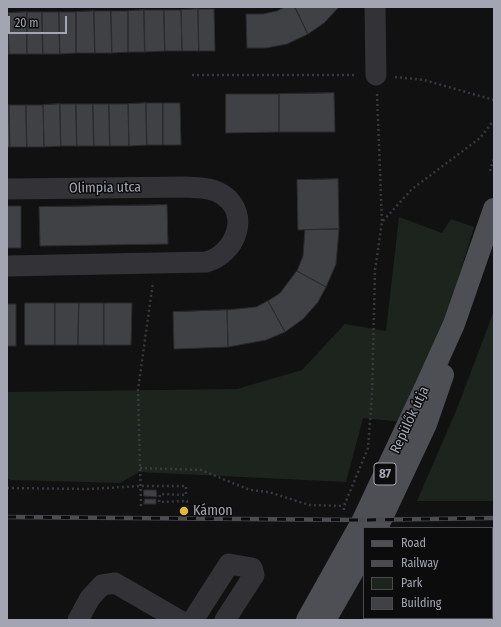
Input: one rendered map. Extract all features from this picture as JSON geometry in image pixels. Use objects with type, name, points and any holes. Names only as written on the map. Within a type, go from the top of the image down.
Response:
[{"type":"main road","name":"Repülők útja","points":[[307,620],[363,520],[454,324],[494,209]]},
{"type":"main road","name":"Repülők útja","points":[[377,527],[404,473],[434,405],[452,347],[454,324]]},
{"type":"main road","points":[[325,620],[363,554]]},
{"type":"street","points":[[375,7],[376,75]]},
{"type":"street","name":"Olimpia utca","points":[[7,189],[213,189],[231,202],[236,212],[236,234],[231,245],[224,254],[215,260],[178,264],[7,266]]},
{"type":"street","points":[[193,620],[229,564],[252,568],[254,575],[225,620]]},
{"type":"street","points":[[78,620],[90,598],[102,585],[115,583],[178,620]]},
{"type":"path","points":[[192,75],[376,75],[424,80],[494,100]]},
{"type":"path","points":[[345,512],[344,506],[368,448],[372,395],[375,270],[382,222],[376,75]]},
{"type":"path","points":[[382,222],[412,189],[480,138],[494,120]]},
{"type":"path","points":[[490,171],[494,158]]},
{"type":"path","points":[[140,506],[138,390],[155,264]]},
{"type":"path","points":[[140,468],[201,470],[250,490],[269,492],[309,505],[344,506]]},
{"type":"path","points":[[7,488],[89,490],[140,486],[186,486],[186,495],[160,494],[160,502],[187,501],[187,507]]},
{"type":"green space","points":[[399,217],[442,233],[451,219],[474,227],[444,325],[402,422],[363,418],[346,482],[139,472],[120,483],[11,480],[7,478],[7,392],[237,389],[302,370],[345,324],[386,331]]},
{"type":"green space","points":[[494,311],[494,501],[417,501],[456,411]]},
{"type":"building","points":[[285,7],[295,7],[308,34],[287,44],[266,48],[247,48],[246,14],[263,14],[277,11]]},
{"type":"building","points":[[295,7],[339,7],[324,23],[308,34]]},
{"type":"building","points":[[198,9],[199,51],[182,51],[181,10]]},
{"type":"building","points":[[198,9],[214,9],[215,51],[199,51]]},
{"type":"building","points":[[144,10],[164,10],[165,51],[145,52]]},
{"type":"building","points":[[144,10],[145,52],[128,52],[128,11]]},
{"type":"building","points":[[164,10],[181,10],[182,51],[165,51]]},
{"type":"building","points":[[94,11],[95,53],[76,53],[76,12]]},
{"type":"building","points":[[94,11],[111,11],[112,53],[95,53]]},
{"type":"building","points":[[111,11],[128,11],[128,52],[112,53]]},
{"type":"building","points":[[27,12],[27,54],[9,54],[8,13]]},
{"type":"building","points":[[27,12],[42,12],[43,54],[27,54]]},
{"type":"building","points":[[42,12],[59,12],[60,54],[43,54]]},
{"type":"building","points":[[59,12],[76,12],[76,53],[60,54]]},
{"type":"building","points":[[7,13],[9,54],[7,54]]},
{"type":"building","points":[[334,93],[335,132],[279,132],[279,94]]},
{"type":"building","points":[[226,94],[279,94],[279,132],[226,133]]},
{"type":"building","points":[[146,103],[163,103],[163,145],[147,145]]},
{"type":"building","points":[[146,103],[147,145],[129,146],[128,104]]},
{"type":"building","points":[[163,103],[180,103],[181,145],[163,145]]},
{"type":"building","points":[[60,104],[61,146],[44,147],[43,105]]},
{"type":"building","points":[[60,104],[76,104],[77,146],[61,146]]},
{"type":"building","points":[[76,104],[93,104],[94,146],[77,146]]},
{"type":"building","points":[[93,104],[109,104],[110,146],[94,146]]},
{"type":"building","points":[[109,104],[128,104],[129,146],[110,146]]},
{"type":"building","points":[[7,105],[9,105],[10,147],[7,147]]},
{"type":"building","points":[[9,105],[26,105],[27,147],[10,147]]},
{"type":"building","points":[[26,105],[43,105],[44,147],[27,147]]},
{"type":"building","points":[[338,179],[339,229],[298,230],[297,180]]},
{"type":"building","points":[[167,205],[168,244],[40,246],[39,207]]},
{"type":"building","points":[[7,206],[21,206],[21,248],[7,248]]},
{"type":"building","points":[[339,229],[336,264],[326,287],[297,271],[303,256],[305,230]]},
{"type":"building","points":[[297,271],[326,287],[318,302],[303,319],[285,332],[268,301],[280,293]]},
{"type":"building","points":[[268,301],[285,332],[266,340],[228,347],[227,310],[256,307]]},
{"type":"building","points":[[25,303],[55,303],[55,345],[25,345]]},
{"type":"building","points":[[55,303],[79,303],[78,345],[55,345]]},
{"type":"building","points":[[79,303],[104,303],[104,345],[78,345]]},
{"type":"building","points":[[104,303],[132,303],[131,345],[104,345]]},
{"type":"building","points":[[7,304],[16,304],[16,346],[7,346]]},
{"type":"building","points":[[227,310],[228,347],[174,349],[173,312]]},
{"type":"building","points":[[144,490],[156,490],[157,497],[144,496]]},
{"type":"building","points":[[145,499],[156,499],[156,504],[144,504]]},
{"type":"railway","points":[[7,517],[363,520],[494,518]]},
{"type":"place","name":"Kámon","points":[[184,511]]}]
